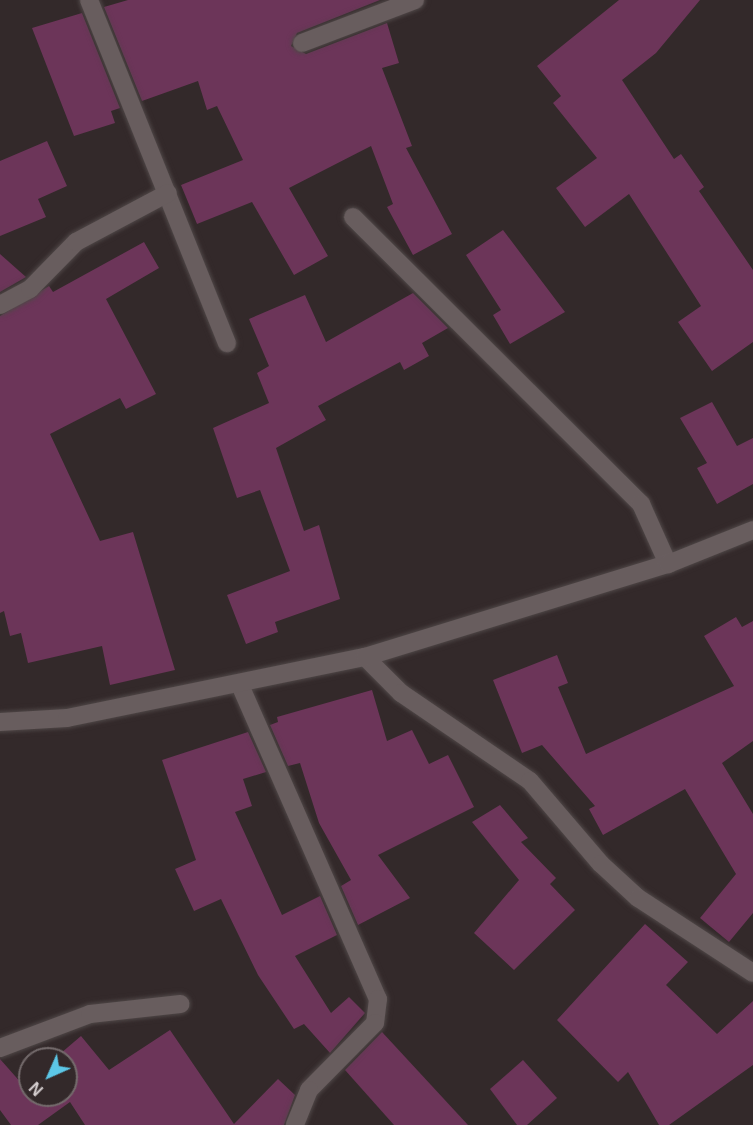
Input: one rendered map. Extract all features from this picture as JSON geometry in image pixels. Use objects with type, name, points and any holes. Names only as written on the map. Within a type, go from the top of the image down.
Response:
[{"type":"street","points":[[89,0],[227,343]]},
{"type":"street","points":[[302,43],[415,0]]},
{"type":"street","points":[[0,305],[30,289],[76,242],[168,193]]},
{"type":"street","points":[[353,217],[640,504],[668,564]]},
{"type":"street","points":[[0,722],[67,718],[240,686],[365,657],[668,564],[753,530]]},
{"type":"street","points":[[365,657],[401,693],[530,782],[601,864],[638,898],[753,973]]},
{"type":"street","points":[[240,686],[378,999],[375,1023],[309,1090],[295,1125]]},
{"type":"street","points":[[0,1048],[90,1014],[180,1004]]},
{"type":"building","points":[[128,0],[380,0],[297,33],[291,46],[306,54],[387,23],[399,63],[382,68],[412,146],[406,148],[452,234],[413,255],[387,207],[393,204],[371,146],[289,188],[328,256],[294,275],[252,202],[197,224],[181,185],[243,160],[217,106],[207,110],[198,81],[142,101],[104,7]]},
{"type":"building","points":[[619,0],[700,0],[656,53],[622,80],[674,159],[681,154],[704,187],[699,191],[753,270],[753,342],[712,371],[678,322],[701,306],[629,194],[585,227],[556,188],[597,158],[553,103],[561,96],[537,66]]},
{"type":"building","points":[[82,13],[120,108],[111,111],[115,123],[74,136],[32,28]]},
{"type":"building","points":[[47,141],[67,186],[38,199],[46,217],[0,236],[0,161]]},
{"type":"building","points":[[503,230],[565,312],[510,344],[493,315],[501,310],[466,255]]},
{"type":"building","points":[[144,242],[159,268],[106,299],[156,394],[126,409],[120,398],[50,434],[100,541],[133,532],[175,670],[110,685],[102,646],[28,663],[21,633],[10,636],[4,611],[0,613],[0,316],[49,286],[53,292]]},
{"type":"building","points":[[0,254],[26,277],[0,292]]},
{"type":"building","points":[[413,293],[448,328],[422,343],[429,356],[404,370],[400,362],[318,406],[326,420],[276,448],[304,531],[319,525],[340,599],[275,622],[278,632],[246,644],[227,595],[290,571],[260,490],[237,498],[213,428],[269,403],[257,373],[269,366],[249,319],[305,295],[326,342]]},
{"type":"building","points":[[712,402],[737,446],[753,438],[753,484],[717,504],[697,468],[707,463],[680,418]]},
{"type":"building","points":[[736,617],[742,627],[753,621],[753,741],[722,763],[753,814],[753,913],[729,942],[700,918],[736,874],[685,789],[603,835],[589,809],[595,806],[542,745],[522,753],[493,680],[557,655],[568,683],[558,687],[586,754],[734,686],[704,636]]},
{"type":"building","points":[[372,690],[387,741],[412,730],[429,764],[448,755],[474,807],[378,855],[410,898],[358,925],[341,886],[351,880],[319,823],[300,763],[288,766],[270,725],[278,722],[277,717]]},
{"type":"building","points":[[248,732],[266,772],[243,779],[252,806],[235,812],[282,915],[320,896],[337,935],[295,956],[331,1013],[349,997],[365,1013],[330,1053],[304,1024],[294,1029],[258,975],[221,899],[194,911],[175,869],[196,860],[162,760]]},
{"type":"building","points":[[500,805],[528,838],[521,842],[556,878],[550,884],[575,910],[514,970],[474,933],[519,880],[472,822]]},
{"type":"building","points":[[645,924],[688,962],[666,985],[717,1034],[753,1001],[753,1065],[669,1125],[659,1125],[628,1072],[618,1082],[557,1020]]},
{"type":"building","points":[[170,1030],[234,1124],[278,1079],[295,1095],[284,1125],[85,1125],[73,1107],[78,1107],[78,1047],[68,1047],[81,1036],[109,1070]]},
{"type":"building","points":[[382,1032],[468,1125],[394,1125],[345,1070]]},
{"type":"building","points":[[0,1059],[18,1079],[18,1107],[63,1107],[38,1125],[11,1125],[0,1110]]},
{"type":"building","points":[[523,1060],[557,1098],[527,1125],[517,1125],[490,1089]]}]
